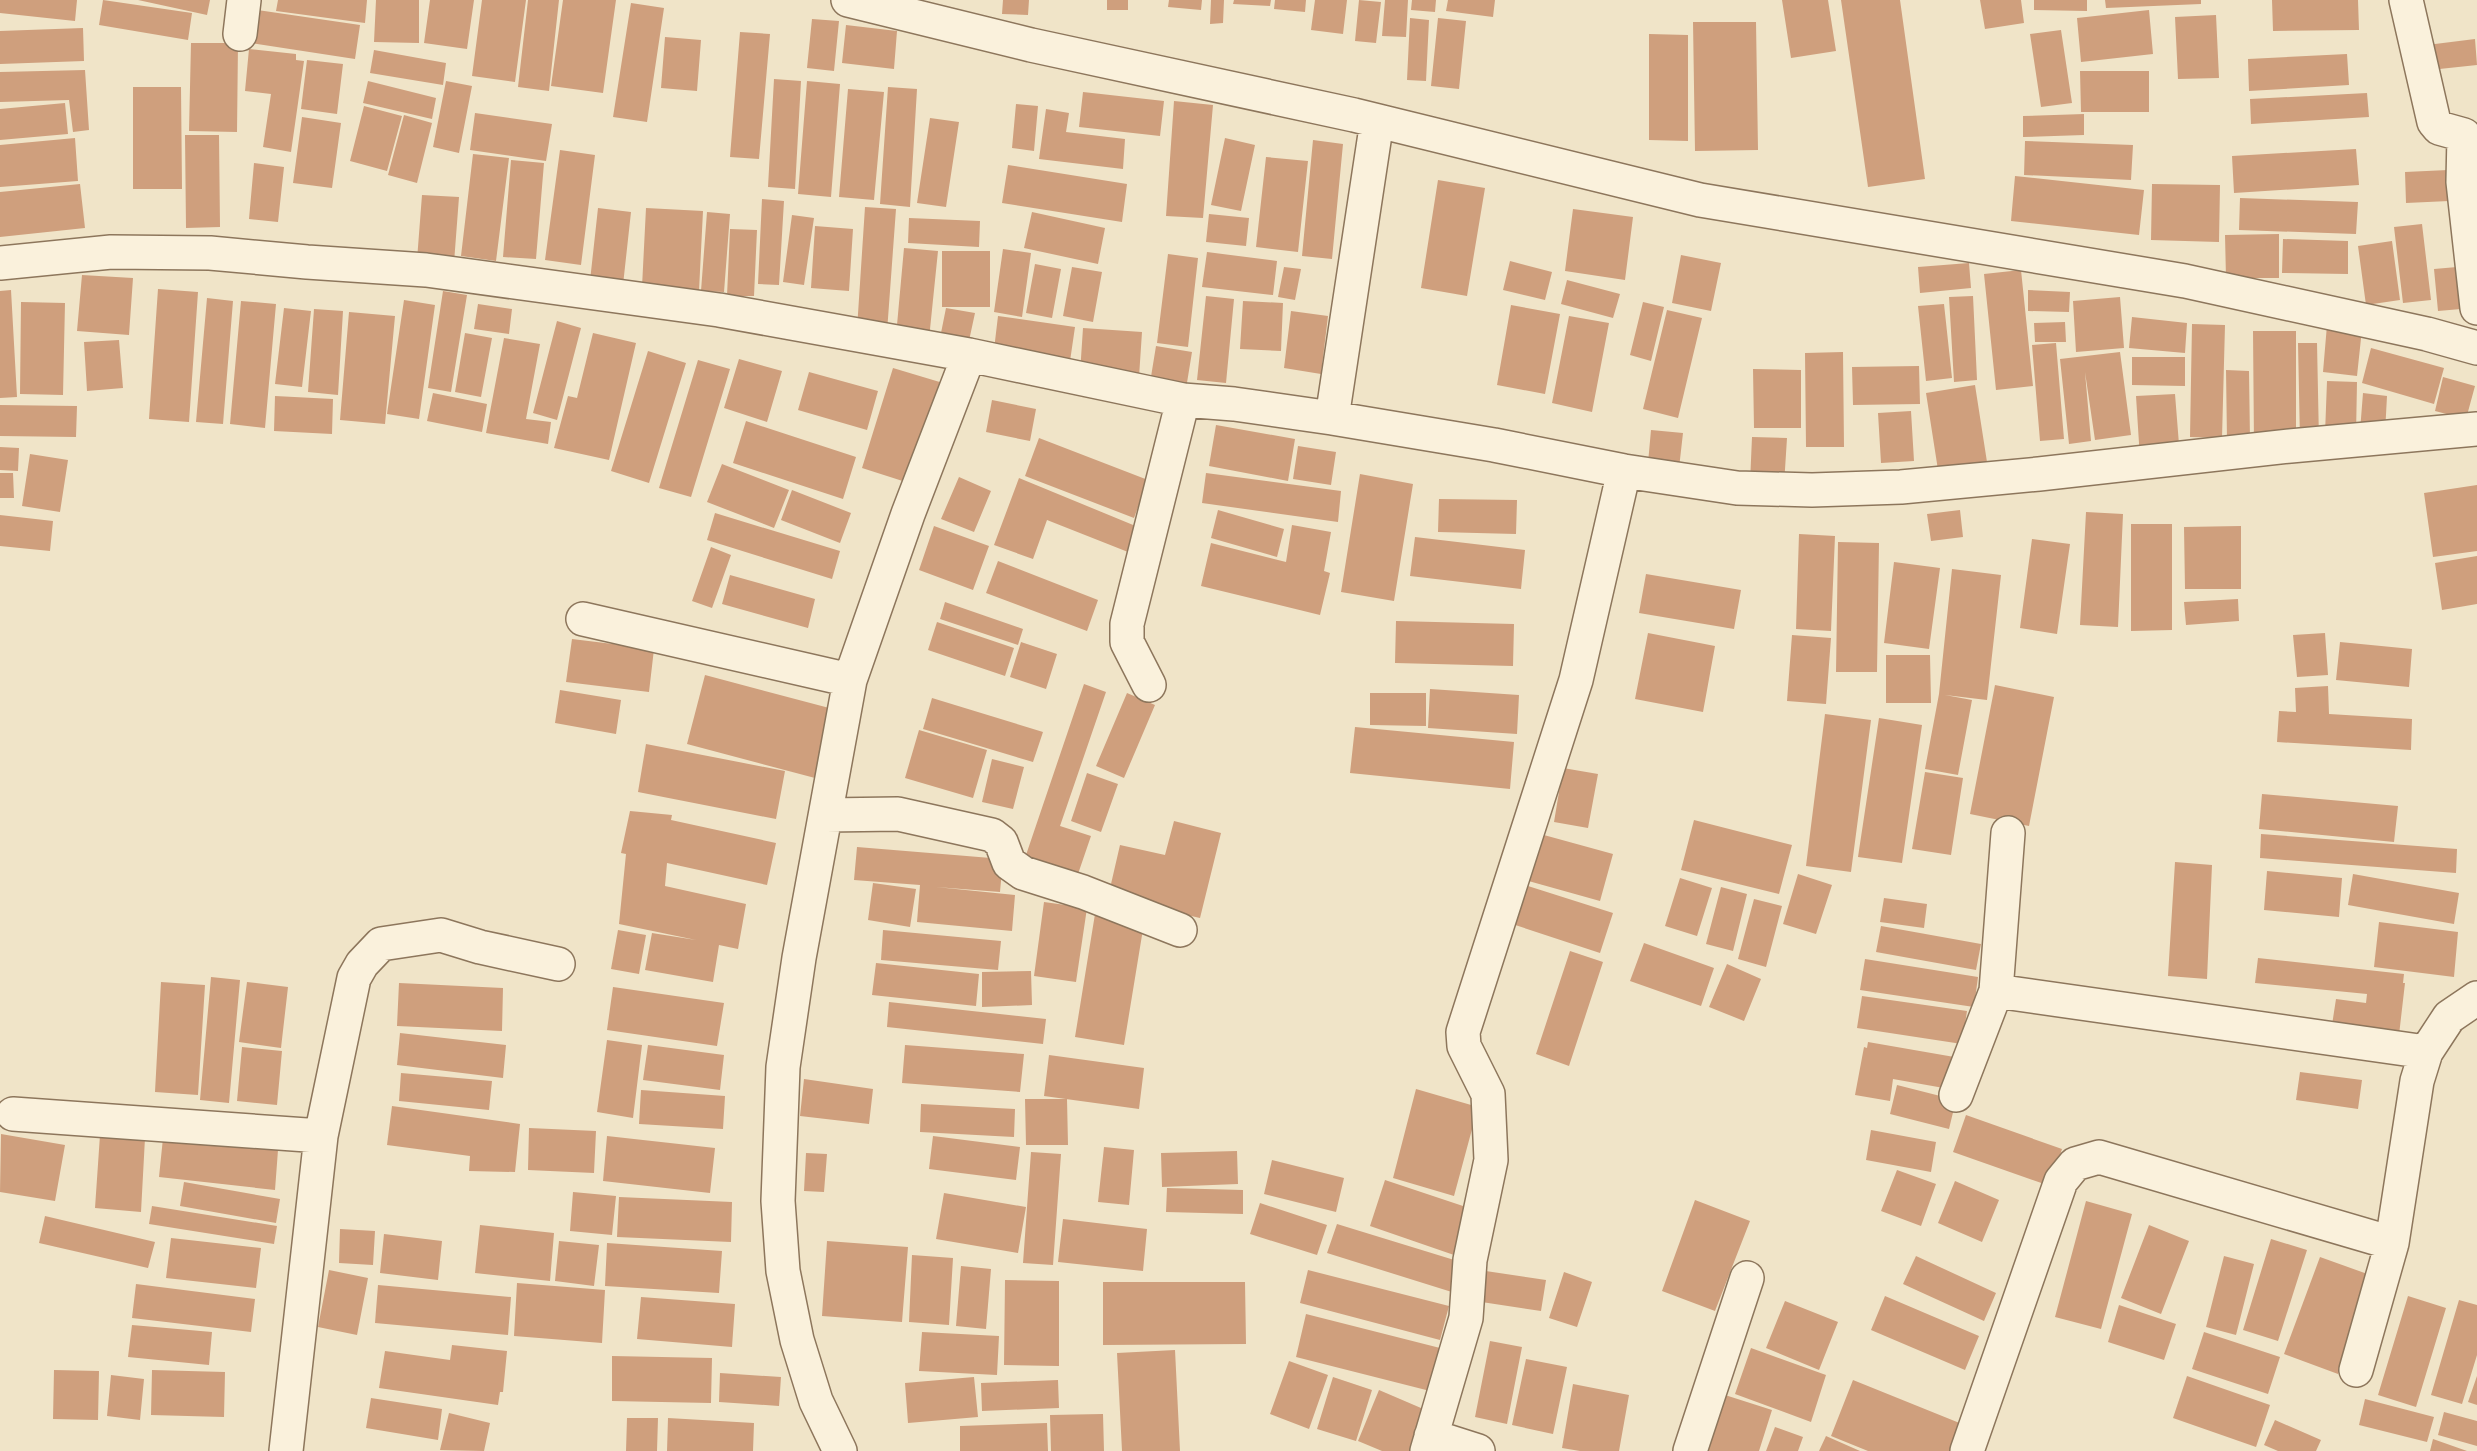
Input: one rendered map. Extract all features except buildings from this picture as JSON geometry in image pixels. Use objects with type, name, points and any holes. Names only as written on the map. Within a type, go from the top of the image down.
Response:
[{"type":"street","points":[[240,34],[244,0]]},
{"type":"street","points":[[848,0],[1031,45],[1377,121],[1701,200],[2185,281],[2427,334],[2477,348]]},
{"type":"street","points":[[2406,0],[2434,122],[2439,128],[2470,135],[2463,182],[2477,308]]},
{"type":"street","points":[[1332,418],[1377,121]]},
{"type":"street","points":[[0,263],[111,252],[210,253],[426,270],[719,310],[969,355],[1183,400],[1234,404],[1332,418],[1494,445],[1624,471],[1737,488],[1812,490],[1901,487],[2290,446],[2477,429]]},
{"type":"street","points":[[840,1451],[816,1401],[797,1341],[783,1271],[778,1201],[783,1067],[799,958],[850,680],[908,514],[969,355]]},
{"type":"street","points":[[1149,685],[1127,642],[1126,624],[1183,400]]},
{"type":"street","points":[[1478,1451],[1429,1444],[1466,1318],[1470,1260],[1491,1160],[1488,1094],[1464,1046],[1462,1032],[1576,680],[1624,471]]},
{"type":"street","points":[[583,619],[850,680]]},
{"type":"street","points":[[826,815],[898,814],[992,835],[1001,842],[1009,863],[1023,873],[1083,892],[1180,930]]},
{"type":"street","points":[[1956,1095],[1996,992],[2008,833]]},
{"type":"street","points":[[286,1451],[321,1136],[354,978],[362,964],[381,944],[441,935],[480,947],[558,964]]},
{"type":"street","points":[[1996,992],[2426,1052]]},
{"type":"street","points":[[2356,1370],[2392,1243],[2417,1081],[2426,1052],[2449,1017],[2477,998]]},
{"type":"street","points":[[13,1114],[321,1136]]},
{"type":"street","points":[[1967,1451],[2061,1181],[2075,1164],[2099,1157],[2392,1243]]},
{"type":"street","points":[[1690,1451],[1746,1278]]}]
